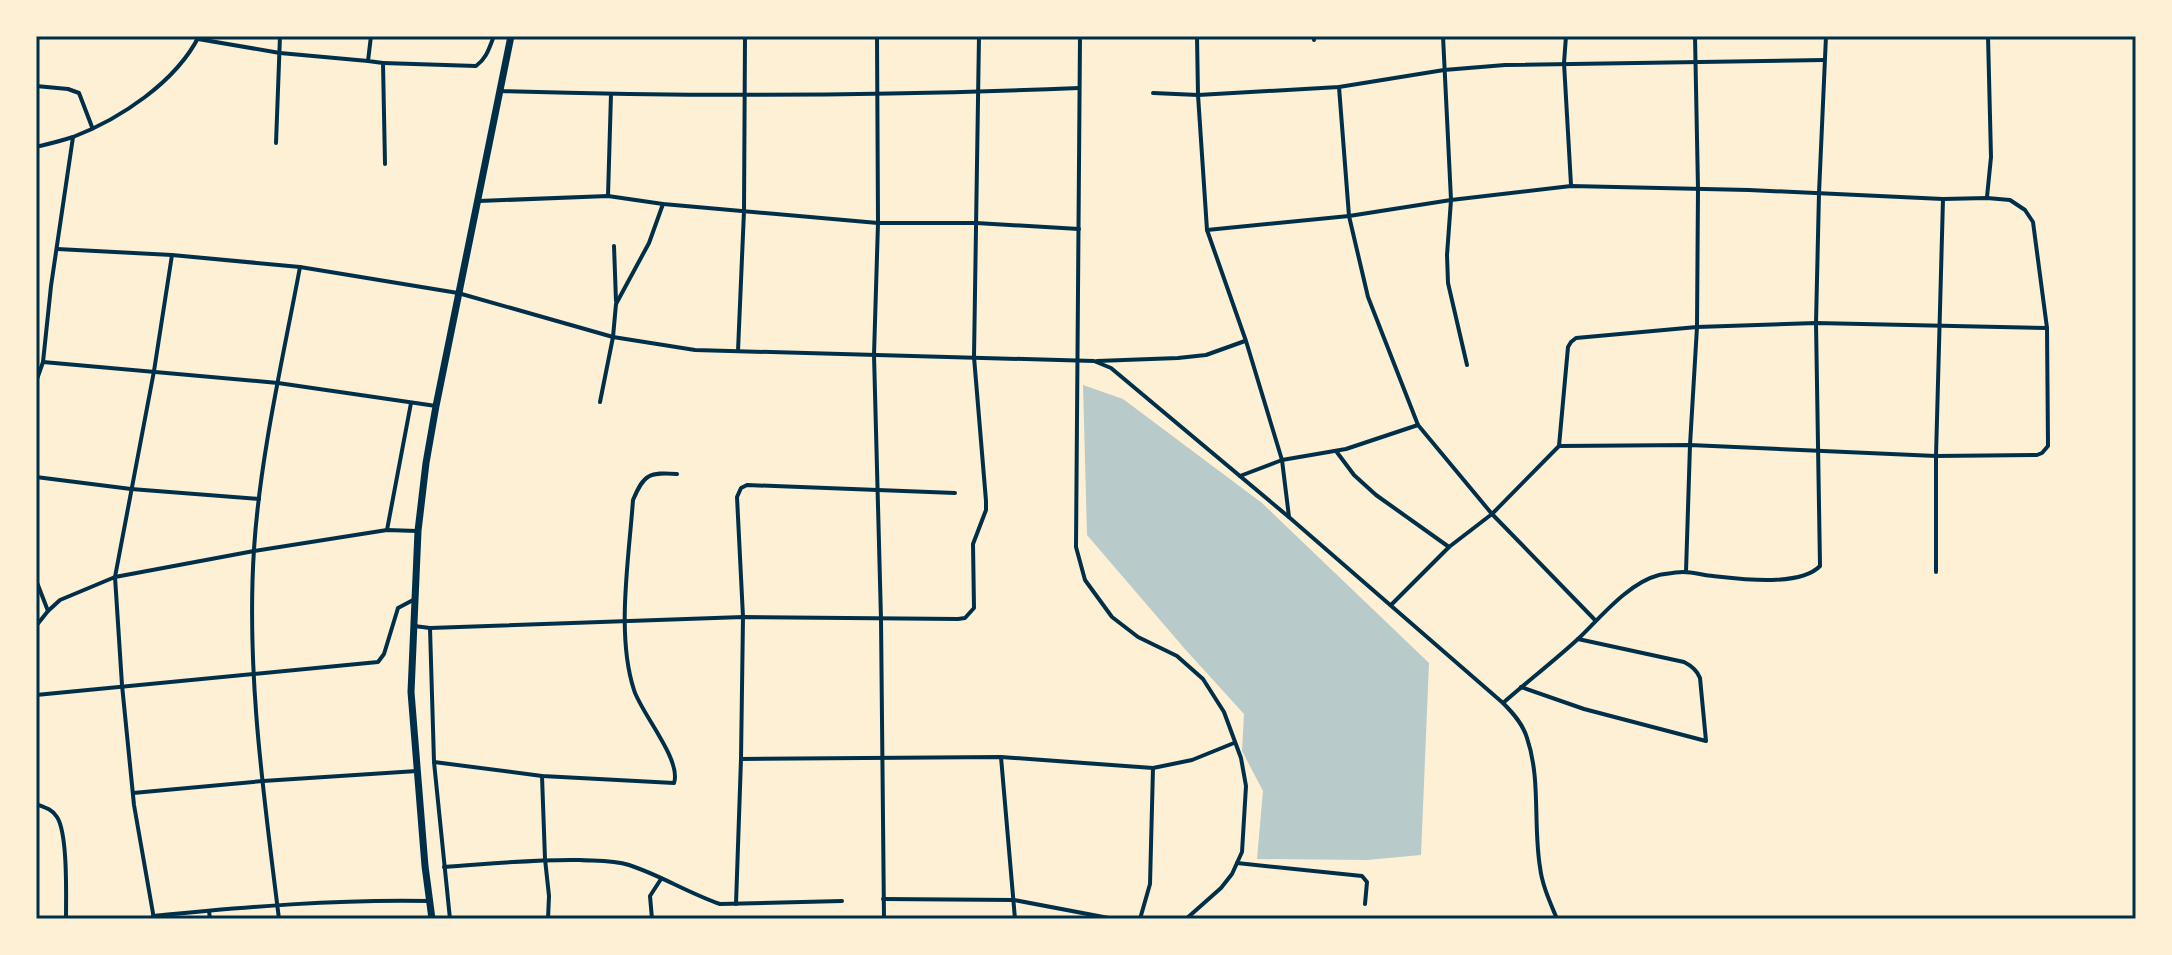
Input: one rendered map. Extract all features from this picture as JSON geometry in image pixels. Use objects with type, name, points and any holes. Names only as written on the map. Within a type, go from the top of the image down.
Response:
[{"type":"highway","points":[[432,919],[411,692],[418,531],[436,406],[511,36]]},
{"type":"street","points":[[276,143],[280,36]]},
{"type":"street","points":[[368,61],[371,36]]},
{"type":"street","points":[[36,147],[73,137],[126,111],[168,78],[198,38],[280,53],[383,63],[476,66],[488,54],[494,36]]},
{"type":"street","points":[[738,351],[744,211],[745,36]]},
{"type":"street","points":[[877,36],[878,223],[874,355],[884,919]]},
{"type":"street","points":[[414,626],[430,628],[743,617],[965,618],[974,608],[973,544],[986,510],[974,357],[979,36]]},
{"type":"street","points":[[1080,36],[1076,547],[1085,580],[1112,617],[1138,637],[1177,656],[1203,679],[1220,704],[1243,767],[1246,786],[1244,843],[1237,863],[1221,888],[1186,919]]},
{"type":"street","points":[[1197,36],[1207,230],[1246,341],[1282,460],[1290,518]]},
{"type":"street","points":[[1443,36],[1451,200],[1448,283],[1467,365]]},
{"type":"street","points":[[1566,36],[1564,63],[1571,186]]},
{"type":"street","points":[[1686,572],[1697,327],[1695,36]]},
{"type":"street","points":[[1503,703],[1633,588],[1657,575],[1686,572],[1757,580],[1797,577],[1820,566],[1816,323],[1826,36]]},
{"type":"street","points":[[1987,198],[1991,157],[1988,36]]},
{"type":"street","points":[[1153,93],[1198,95],[1339,87],[1444,70],[1505,65],[1824,60]]},
{"type":"street","points":[[383,63],[385,164]]},
{"type":"street","points":[[36,86],[75,90],[92,127]]},
{"type":"street","points":[[1339,87],[1349,216],[1368,297],[1418,425],[1492,514],[1595,620]]},
{"type":"street","points":[[499,91],[745,94],[1079,88]]},
{"type":"street","points":[[608,196],[611,94]]},
{"type":"street","points":[[36,382],[43,362],[73,137]]},
{"type":"street","points":[[1207,230],[1349,216],[1571,186],[1987,198],[2010,200],[2025,210],[2033,222],[2047,328],[2048,446],[2042,453],[1936,456],[1690,445],[1559,446]]},
{"type":"street","points":[[476,201],[608,196],[663,204],[878,223],[976,223],[1079,229]]},
{"type":"street","points":[[1936,572],[1943,199]]},
{"type":"street","points":[[616,304],[649,243],[663,204]]},
{"type":"street","points":[[600,402],[616,304],[614,246]]},
{"type":"street","points":[[57,249],[172,255],[300,267],[458,293],[613,337],[695,350],[1094,361],[1206,355],[1246,341]]},
{"type":"street","points":[[172,255],[154,371],[115,577],[133,793],[153,918],[277,904],[430,901]]},
{"type":"street","points":[[279,919],[253,675],[254,551],[259,499],[300,267]]},
{"type":"street","points":[[1391,605],[1449,547],[1492,514],[1559,446],[1568,347],[1576,338],[1697,327],[1816,323],[2047,328]]},
{"type":"street","points":[[1094,361],[1111,368],[1127,380],[1290,518],[1503,703],[1521,724],[1533,764],[1540,871],[1557,919]]},
{"type":"street","points":[[43,362],[278,383],[436,406]]},
{"type":"street","points":[[387,530],[411,403]]},
{"type":"street","points":[[1240,476],[1282,460],[1336,451],[1418,425]]},
{"type":"street","points":[[1336,451],[1354,475],[1376,495],[1449,547]]},
{"type":"street","points":[[434,762],[542,776],[671,785],[675,782],[661,736],[643,711],[632,685],[625,622],[633,500],[647,477],[656,473],[677,474]]},
{"type":"street","points":[[36,477],[131,489],[259,499]]},
{"type":"street","points":[[736,904],[743,617],[737,497],[741,488],[747,485],[955,493]]},
{"type":"street","points":[[36,626],[60,600],[115,577],[387,530],[418,531]]},
{"type":"street","points":[[36,580],[48,611]]},
{"type":"street","points":[[36,695],[378,662],[384,654],[398,608],[416,598]]},
{"type":"street","points":[[430,628],[434,762],[450,919]]},
{"type":"street","points":[[1521,687],[1584,709],[1706,741],[1700,678],[1692,666],[1578,639]]},
{"type":"street","points":[[741,759],[1001,757],[1153,768],[1192,760],[1234,743]]},
{"type":"street","points":[[1001,757],[1015,919]]},
{"type":"street","points":[[1140,919],[1150,884],[1153,768]]},
{"type":"street","points":[[133,793],[417,771]]},
{"type":"street","points":[[542,776],[548,919]]},
{"type":"street","points":[[36,804],[50,809],[59,819],[63,835],[66,919]]},
{"type":"street","points":[[444,867],[545,859],[609,861],[627,864],[720,904],[842,901]]},
{"type":"street","points":[[1237,863],[1362,876],[1367,882],[1365,904]]},
{"type":"street","points":[[652,919],[650,896],[661,879]]},
{"type":"street","points":[[883,899],[1014,900],[1114,919]]},
{"type":"street","points":[[209,911],[210,919]]},
{"type":"shaded area","points":[[1083,385],[1123,399],[1262,503],[1429,663],[1421,855],[1367,860],[1257,859],[1263,791],[1242,751],[1244,714],[1087,535]]}]
